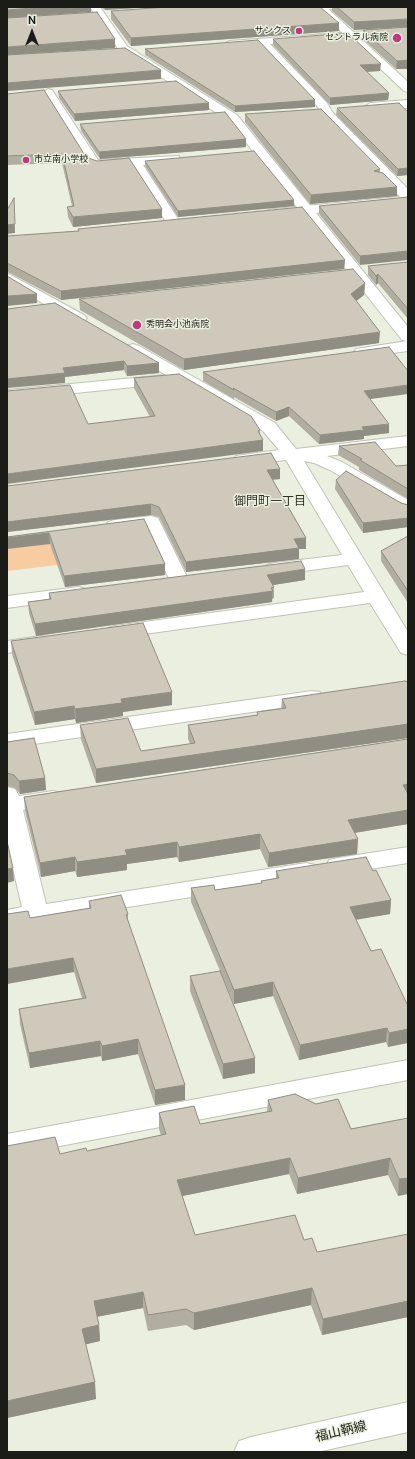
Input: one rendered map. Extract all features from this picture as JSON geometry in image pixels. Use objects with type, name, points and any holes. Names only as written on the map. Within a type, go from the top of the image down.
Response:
[{"type":"street","points":[[323,7],[350,35],[408,88]]},
{"type":"street","points":[[94,13],[117,14]]},
{"type":"street","points":[[94,13],[124,48],[230,116],[306,210],[349,275],[408,337]]},
{"type":"street","points":[[215,45],[408,31]]},
{"type":"street","points":[[262,42],[408,198]]},
{"type":"street","points":[[114,52],[145,50]]},
{"type":"street","points":[[155,84],[178,83]]},
{"type":"street","points":[[34,94],[63,92]]},
{"type":"street","points":[[48,93],[71,127],[93,164],[97,165],[188,157]]},
{"type":"street","points":[[355,108],[408,104]]},
{"type":"street","points":[[309,111],[340,109]]},
{"type":"street","points":[[204,116],[249,117]]},
{"type":"street","points":[[71,127],[87,126]]},
{"type":"street","points":[[242,152],[258,151]]},
{"type":"street","points":[[134,162],[173,222]]},
{"type":"street","points":[[259,214],[408,198]]},
{"type":"street","points":[[157,224],[188,221]]},
{"type":"street","points":[[349,275],[373,268]]},
{"type":"street","points":[[7,277],[92,326]]},
{"type":"street","points":[[36,309],[82,304]]},
{"type":"street","points":[[120,342],[269,427],[292,454],[375,596],[408,649]]},
{"type":"street","points":[[345,354],[408,346]]},
{"type":"street","points":[[7,395],[204,374]]},
{"type":"street","points":[[228,462],[408,441]]},
{"type":"street","points":[[292,454],[318,458],[336,466],[408,508]]},
{"type":"street","points":[[98,528],[151,522],[179,581]]},
{"type":"street","points":[[258,571],[353,559]]},
{"type":"street","points":[[7,602],[101,591]]},
{"type":"street","points":[[93,635],[375,596]]},
{"type":"street","points":[[7,647],[62,640]]},
{"type":"street","points":[[7,741],[329,695]]},
{"type":"street","points":[[36,913],[8,799],[72,796]]},
{"type":"street","points":[[7,918],[408,855]]},
{"type":"street","points":[[7,1145],[408,1070]]},
{"type":"street","name":"福山鞆線","points":[[251,1452],[408,1417]]},
{"type":"shaded area","points":[[74,536],[74,563],[7,571],[7,544]]},
{"type":"building","points":[[7,7],[45,7],[7,10]]},
{"type":"building","points":[[167,7],[320,7],[339,23],[131,38],[111,11]]},
{"type":"building","points":[[337,7],[408,7],[408,19],[354,22]]},
{"type":"building","points":[[97,12],[115,39],[7,47],[7,18]]},
{"type":"building","points":[[408,27],[408,60],[397,61],[363,30]]},
{"type":"building","points":[[348,33],[381,64],[360,65],[389,93],[330,98],[273,39]]},
{"type":"building","points":[[258,40],[315,100],[235,106],[145,49]]},
{"type":"building","points":[[125,48],[161,70],[7,83],[7,55]]},
{"type":"building","points":[[176,81],[209,103],[74,114],[58,91]]},
{"type":"building","points":[[44,90],[86,157],[97,161],[129,158],[162,209],[73,217],[67,207],[74,206],[62,154],[7,156],[7,94]]},
{"type":"building","points":[[399,103],[408,112],[408,168],[398,169],[337,108]]},
{"type":"building","points":[[321,109],[380,169],[374,171],[383,173],[397,187],[311,195],[245,114]]},
{"type":"building","points":[[225,112],[246,139],[99,152],[80,124]]},
{"type":"building","points":[[254,151],[294,200],[178,211],[145,161]]},
{"type":"building","points":[[408,197],[408,251],[360,256],[319,206]]},
{"type":"building","points":[[14,198],[15,224],[7,225],[7,210]]},
{"type":"building","points":[[302,207],[345,260],[61,291],[7,263],[7,236],[79,231],[78,229]]},
{"type":"building","points":[[408,262],[408,309],[378,274],[376,276],[368,266]]},
{"type":"building","points":[[353,269],[365,283],[351,294],[380,332],[184,359],[79,299]]},
{"type":"building","points":[[7,276],[37,294],[7,296]]},
{"type":"building","points":[[55,303],[159,363],[127,366],[124,361],[63,368],[65,373],[7,379],[7,309]]},
{"type":"building","points":[[389,347],[408,371],[408,385],[364,391],[389,424],[362,427],[364,430],[320,435],[289,407],[276,412],[203,372]]},
{"type":"building","points":[[179,374],[251,416],[260,430],[258,431],[263,440],[7,474],[7,391],[70,385],[88,424],[155,416],[134,378]]},
{"type":"building","points":[[375,442],[396,466],[408,465],[408,489],[339,446]]},
{"type":"building","points":[[271,453],[280,469],[267,470],[306,538],[294,539],[299,548],[186,562],[159,507],[151,504],[7,522],[7,486]]},
{"type":"building","points":[[346,471],[401,503],[408,505],[408,518],[363,523],[336,480]]},
{"type":"building","points":[[144,519],[165,564],[64,576],[49,533],[7,538],[7,537]]},
{"type":"building","points":[[408,536],[408,591],[381,551]]},
{"type":"building","points":[[301,561],[305,569],[267,575],[274,587],[271,588],[273,591],[35,624],[28,602],[51,599],[49,593]]},
{"type":"building","points":[[143,623],[172,692],[121,699],[122,703],[75,709],[74,706],[34,712],[11,641]]},
{"type":"building","points":[[405,681],[408,682],[408,724],[96,769],[80,725],[128,718],[141,751],[195,743],[188,725],[258,715],[257,712],[286,708],[282,699]]},
{"type":"building","points":[[34,738],[45,778],[19,781],[14,775],[7,773],[7,742]]},
{"type":"building","points":[[408,739],[408,784],[403,785],[408,794],[408,810],[348,820],[358,839],[269,853],[260,834],[179,847],[177,842],[125,850],[127,855],[77,862],[75,857],[40,863],[24,797]]},
{"type":"building","points":[[7,841],[13,868],[7,869]]},
{"type":"building","points":[[366,857],[373,871],[376,870],[391,900],[350,907],[371,951],[381,949],[408,1004],[408,1029],[389,1033],[387,1028],[300,1045],[273,982],[234,990],[191,888],[214,885],[215,890],[262,883],[261,881],[279,878],[276,871]]},
{"type":"building","points":[[121,895],[128,914],[126,915],[185,1085],[155,1090],[138,1039],[102,1046],[100,1041],[29,1053],[19,1009],[86,998],[73,958],[7,969],[7,914],[28,911],[30,918],[91,908],[89,901]]},
{"type":"building","points":[[220,971],[255,1058],[223,1064],[190,976]]},
{"type":"building","points":[[295,1094],[316,1104],[338,1099],[351,1129],[408,1118],[408,1178],[399,1179],[390,1158],[298,1178],[290,1158],[177,1180],[195,1235],[295,1215],[304,1240],[312,1238],[317,1252],[408,1234],[408,1301],[323,1319],[312,1288],[194,1313],[186,1309],[148,1315],[143,1292],[94,1301],[99,1325],[82,1329],[95,1382],[7,1401],[7,1146],[55,1137],[60,1154],[86,1148],[87,1151],[166,1134],[159,1113],[162,1112],[194,1106],[200,1124],[272,1111],[268,1100]]},
{"type":"place","name":"サンクス","points":[[299,31]]},
{"type":"place","name":"セントラル病院","points":[[397,38]]},
{"type":"place","name":"市立南小学校","points":[[26,160]]},
{"type":"place","name":"秀明会小池病院","points":[[137,325]]},
{"type":"district","name":"御門町一丁目","points":[[270,502]]}]
